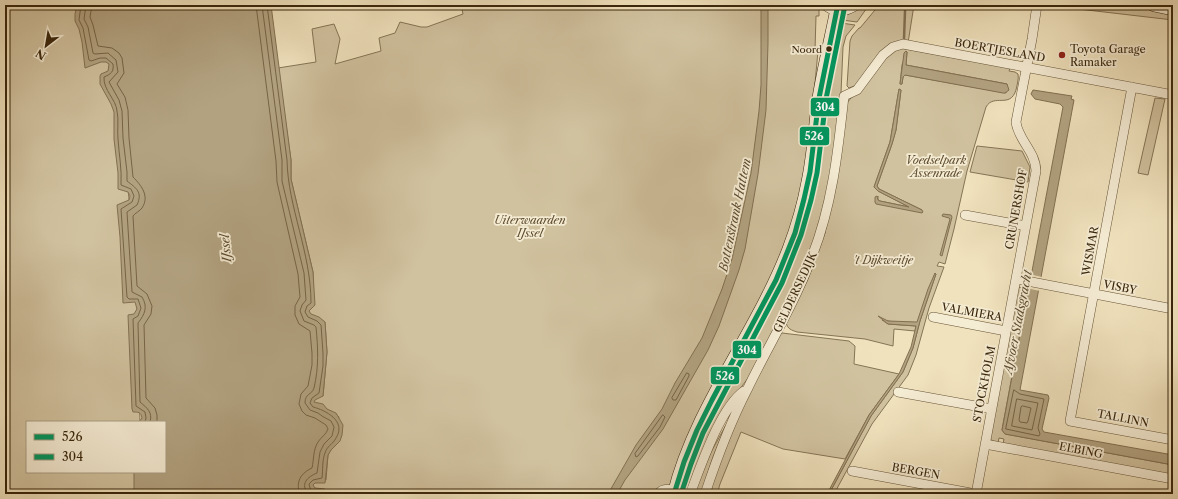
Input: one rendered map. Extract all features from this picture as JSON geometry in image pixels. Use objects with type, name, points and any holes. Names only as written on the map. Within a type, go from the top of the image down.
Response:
[{"type":"main road","points":[[833,7],[846,9],[853,5]]},
{"type":"main road","points":[[1154,5],[1173,9]]},
{"type":"main road","name":"GELDERSEDIJK","points":[[677,493],[684,459],[704,414],[758,315],[790,248],[808,182],[833,7]]},
{"type":"street","name":"CRUNERSHOF","points":[[1019,280],[1036,165],[1018,130],[1016,122],[1037,5]]},
{"type":"street","name":"BOERTJESLAND","points":[[844,96],[857,90],[883,55],[893,46],[902,44],[1173,95]]},
{"type":"street","name":"WISMAR","points":[[1071,419],[1132,87]]},
{"type":"street","name":"GELDERSEDIJK","points":[[705,494],[728,432],[747,389],[797,293],[818,242],[828,205],[839,148],[844,96]]},
{"type":"street","points":[[965,215],[1026,226]]},
{"type":"street","name":"VISBY","points":[[1019,280],[1173,309]]},
{"type":"street","name":"STOCKHOLM","points":[[976,494],[1006,331],[1019,280]]},
{"type":"street","name":"VALMIERA","points":[[933,317],[1006,331]]},
{"type":"street","name":"GELDERSEDIJK","points":[[690,494],[716,431],[734,400],[747,389]]},
{"type":"street","points":[[898,392],[992,409]]},
{"type":"street","name":"TALLINN","points":[[1071,419],[1070,421],[1173,440]]},
{"type":"street","name":"ELBING","points":[[985,444],[1173,479]]},
{"type":"street","name":"BERGEN","points":[[852,471],[976,494]]},
{"type":"street","name":"GELDERSEDIJK","points":[[658,494],[662,490],[666,489],[677,493]]},
{"type":"green space","points":[[5,5],[100,5],[115,68],[129,199],[137,306],[140,421],[26,421],[26,473],[140,473],[139,494],[5,494]]},
{"type":"green space","name":"Uiterwaarden IJssel","points":[[461,5],[819,5],[819,16],[816,16],[815,50],[818,51],[811,126],[799,198],[784,251],[671,485],[655,494],[327,494],[325,491],[312,491],[312,481],[326,480],[328,455],[331,450],[339,417],[329,410],[307,406],[306,398],[323,396],[327,352],[325,322],[310,314],[309,311],[314,306],[313,272],[291,179],[291,160],[278,68],[316,62],[312,29],[334,24],[340,39],[335,64],[381,51],[379,38],[395,33],[400,22],[427,27],[463,14]]},
{"type":"green space","points":[[857,5],[869,5],[857,22],[842,20],[846,14]]},
{"type":"green space","points":[[876,5],[914,5],[908,43],[896,43],[857,85],[849,88],[847,86],[850,41],[852,36],[875,10]]},
{"type":"green space","points":[[1044,5],[1145,5],[1173,12],[1173,20]]},
{"type":"green space","points":[[841,23],[855,25],[846,36],[843,47],[841,93],[836,146],[821,221],[800,280],[748,378],[731,401],[689,487],[682,490],[680,489],[695,446],[774,293],[826,90]]},
{"type":"green space","name":"'t Dijkweitje","points":[[901,48],[1010,68],[1009,71],[1018,74],[1018,80],[1016,90],[1010,99],[993,101],[986,107],[967,171],[945,264],[939,262],[937,266],[944,267],[929,308],[916,355],[908,375],[872,424],[834,494],[829,494],[871,416],[903,372],[913,348],[920,321],[936,274],[935,273],[919,323],[901,323],[882,320],[888,324],[916,326],[915,331],[894,329],[893,346],[865,339],[797,332],[790,329],[786,323],[808,279],[825,233],[846,104],[860,91],[888,54]],"holes":[[[907,52],[906,65],[1007,84],[1006,93],[905,75],[903,77],[902,84],[900,84],[902,65]],[[899,89],[901,90],[896,130],[877,186],[879,189],[922,210],[875,202],[878,196],[878,200],[880,201],[909,207],[878,191],[874,187],[890,142]]]},
{"type":"green space","points":[[1155,98],[1165,99],[1148,175],[1138,173]]},
{"type":"green space","name":"Voedselpark Assenrade","points":[[977,146],[1022,151],[1030,167],[1028,182],[970,172]]},
{"type":"green space","points":[[1018,287],[1028,289],[1002,430],[1005,434],[1173,465],[1173,476],[1003,444],[1004,439],[999,438],[998,443],[991,440],[990,438]]},
{"type":"green space","points":[[782,333],[849,341],[855,346],[854,364],[899,374],[869,415],[845,459],[783,449],[741,432],[716,493],[713,491],[711,486],[736,420],[779,334]]},
{"type":"green space","points":[[726,425],[713,457],[701,494],[693,494],[711,452]]},
{"type":"water","name":"IJssel","points":[[77,5],[271,5],[291,160],[291,179],[313,272],[315,305],[309,311],[311,314],[319,317],[325,322],[327,352],[323,396],[314,402],[323,404],[327,409],[336,413],[343,425],[340,441],[328,455],[325,483],[315,483],[313,485],[315,488],[325,489],[327,494],[134,494],[134,473],[166,473],[166,421],[140,421],[142,418],[140,413],[133,412],[132,409],[128,315],[134,314],[137,309],[135,302],[123,303],[117,205],[129,200],[130,196],[128,192],[118,189],[118,173],[114,139],[114,112],[100,84],[100,76],[108,71],[109,64],[106,62],[101,62],[85,68],[82,42],[79,29],[75,21]]},
{"type":"water","points":[[761,5],[768,5],[766,110],[758,174],[745,249],[739,270],[719,326],[708,350],[663,429],[625,480],[617,494],[608,494],[636,445],[662,409],[675,383],[702,338],[722,289],[732,259],[751,173],[759,111],[761,85]]},
{"type":"water","points":[[906,51],[906,65],[1007,84],[1009,90],[1003,93],[905,75],[903,77],[902,84],[900,84],[904,53]]},
{"type":"water","points":[[899,89],[901,90],[896,130],[877,186],[879,189],[922,210],[922,213],[876,204],[875,202],[875,197],[877,196],[878,200],[880,201],[909,207],[878,191],[874,187],[890,142]]},
{"type":"water","points":[[1033,90],[1072,96],[1071,99],[1074,100],[1020,390],[1048,395],[1049,398],[1042,429],[1044,432],[1173,455],[1173,465],[1005,434],[1002,430],[1063,107],[1060,104],[1035,99],[1031,94]]},
{"type":"water","points":[[943,214],[951,215],[952,217],[942,256],[940,255],[950,219],[942,216]]},
{"type":"water","points":[[935,273],[936,274],[920,321],[913,348],[903,372],[871,416],[829,494],[827,494],[869,415],[899,374],[911,347],[916,326],[888,324],[878,316],[888,321],[917,322]]},
{"type":"pier","points":[[1029,274],[1042,277],[1040,291],[1026,288]]},
{"type":"waterway","name":"Afvoer Stadsgracht","points":[[904,39],[905,11]]},
{"type":"transit line","name":"526","points":[[674,494],[684,462],[697,430],[776,280],[795,233],[810,172],[819,98],[837,9]]},
{"type":"transit line","name":"304","points":[[681,494],[703,433],[782,283],[801,235],[817,173],[826,99],[844,10]]},
{"type":"place","name":"Noord","points":[[829,49]]},
{"type":"place","name":"Toyota Garage Ramaker","points":[[1062,55]]},
{"type":"water label","name":"Bottenstrank Hattem","points":[[735,215]]}]
